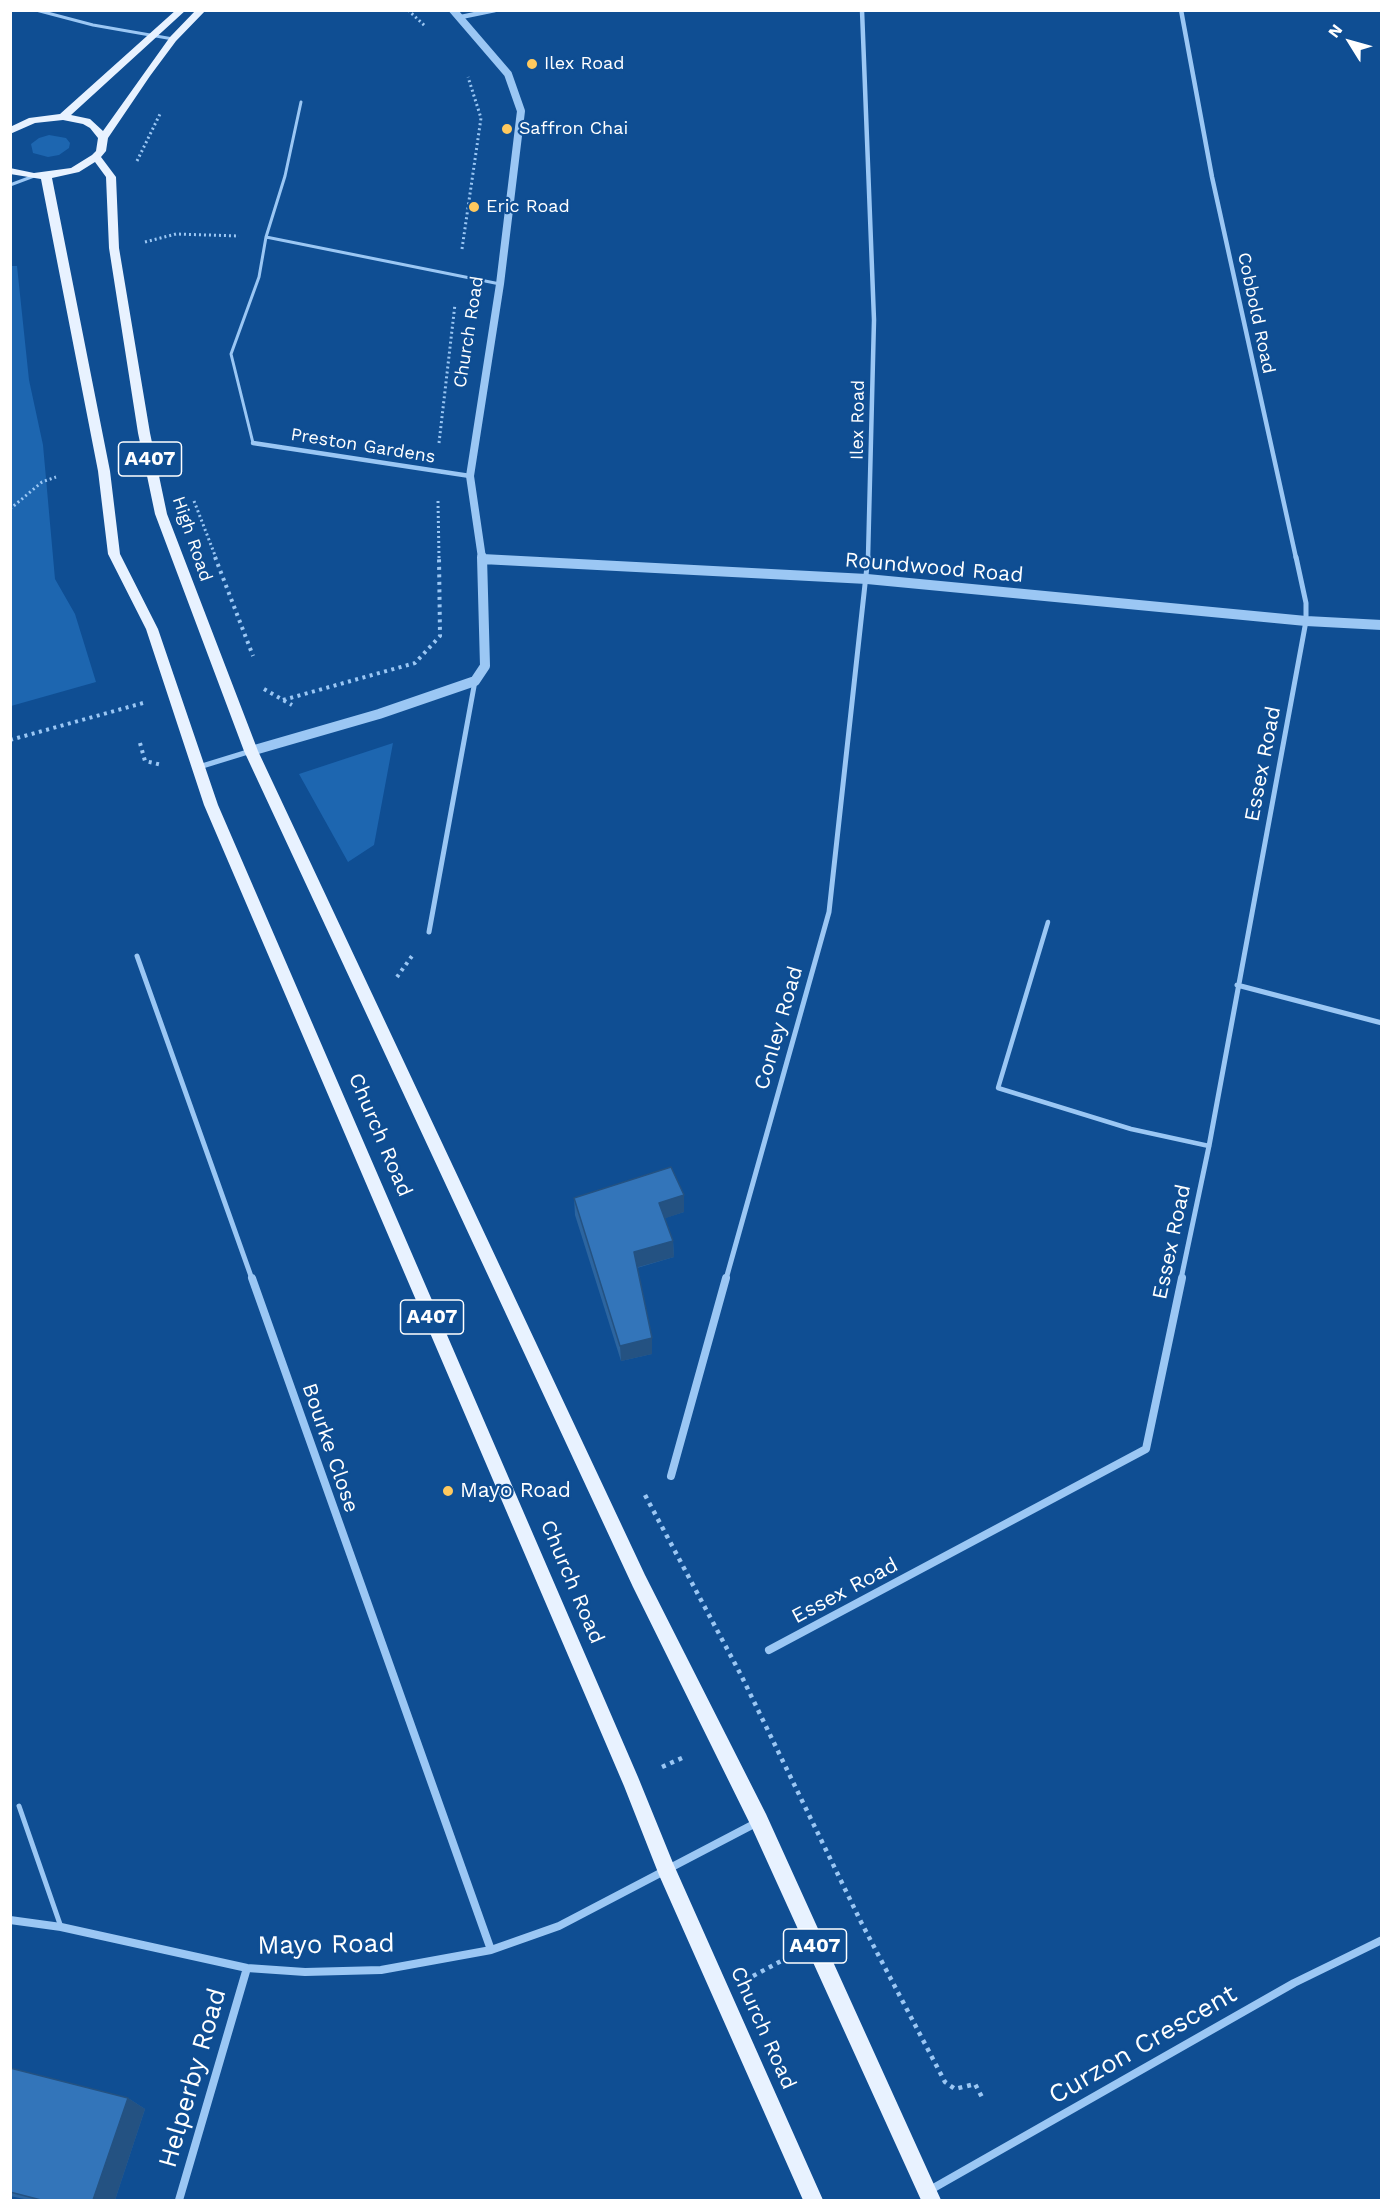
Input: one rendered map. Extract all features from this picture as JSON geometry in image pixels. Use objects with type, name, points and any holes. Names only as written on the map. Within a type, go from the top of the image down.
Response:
[{"type":"main road","points":[[63,117],[157,35],[182,10]]},
{"type":"main road","points":[[10,171],[46,176],[75,170],[96,157],[101,151],[103,138],[146,74],[173,39],[202,10]]},
{"type":"main road","points":[[10,131],[33,120],[63,117],[86,121],[94,126],[103,138]]},
{"type":"main road","name":"High Road","points":[[96,157],[111,177],[114,248],[144,433],[161,514],[251,751]]},
{"type":"main road","name":"A407","points":[[46,176],[104,471],[114,554],[152,629],[198,767]]},
{"type":"main road","name":"Church Road","points":[[251,751],[639,1581],[759,1821],[929,2196]]},
{"type":"main road","name":"Church Road","points":[[198,767],[211,805],[632,1783],[666,1868],[813,2200]]},
{"type":"street","name":"Church Road","points":[[429,932],[475,681],[485,666],[482,560],[470,476],[500,284],[521,111],[508,74],[453,10]]},
{"type":"street","points":[[461,17],[495,10]]},
{"type":"street","name":"Ilex Road","points":[[862,10],[874,320],[867,579]]},
{"type":"street","name":"Cobbold Road","points":[[1181,10],[1212,177],[1306,603],[1306,621]]},
{"type":"street","name":"Preston Gardens","points":[[253,443],[470,476]]},
{"type":"street","name":"Roundwood Road","points":[[482,560],[867,579],[1306,621],[1382,625]]},
{"type":"street","name":"Conley Road","points":[[671,1476],[829,912],[867,579]]},
{"type":"street","name":"Essex Road","points":[[770,1650],[1146,1449],[1209,1146],[1237,984],[1306,621]]},
{"type":"street","points":[[198,767],[379,714],[475,681]]},
{"type":"street","name":"Bourke Close","points":[[137,956],[491,1950]]},
{"type":"street","points":[[1237,984],[1382,1023]]},
{"type":"street","name":"Mayo Road","points":[[10,1920],[61,1927],[248,1968],[305,1972],[381,1970],[491,1950],[559,1926],[759,1821]]},
{"type":"street","name":"Curzon Crescent","points":[[929,2196],[1294,1983],[1382,1940]]},
{"type":"street","name":"Helperby Road","points":[[179,2200],[248,1968]]},
{"type":"lane","points":[[36,10],[93,25],[173,39]]},
{"type":"lane","points":[[253,443],[231,354],[259,278],[266,237],[285,176],[301,102]]},
{"type":"lane","points":[[10,185],[34,176]]},
{"type":"lane","points":[[266,237],[500,284]]},
{"type":"lane","points":[[1048,922],[998,1088],[1131,1128],[1209,1146]]},
{"type":"lane","points":[[19,1806],[61,1927]]},
{"type":"path","points":[[408,10],[428,29]]},
{"type":"path","name":"Church Road","points":[[462,250],[481,118],[466,71]]},
{"type":"path","points":[[138,244],[176,234],[266,237]]},
{"type":"path","name":"Church Road","points":[[438,452],[455,301]]},
{"type":"path","points":[[10,509],[42,482],[56,477]]},
{"type":"path","points":[[283,700],[415,663],[440,636],[438,493]]},
{"type":"path","points":[[192,496],[254,659]]},
{"type":"path","points":[[261,679],[265,690],[292,705]]},
{"type":"path","points":[[10,740],[144,702]]},
{"type":"path","points":[[140,742],[145,761],[163,765]]},
{"type":"path","points":[[645,1495],[741,1675],[861,1922],[945,2082],[955,2089],[975,2084],[983,2099]]},
{"type":"path","points":[[656,1770],[682,1758]]},
{"type":"path","points":[[752,1977],[794,1954]]},
{"type":"shaded area","points":[[49,135],[66,138],[70,143],[69,148],[59,155],[48,157],[33,153],[31,144]]},
{"type":"shaded area","points":[[11,266],[17,266],[29,380],[43,445],[55,579],[75,614],[96,682],[11,706]]},
{"type":"shaded area","points":[[393,743],[374,845],[348,862],[299,774]]},
{"type":"building","points":[[671,1167],[684,1195],[659,1203],[673,1241],[634,1252],[652,1338],[620,1346],[574,1198]]},
{"type":"building","points":[[10,2068],[128,2098],[93,2200],[41,2200],[10,2192]]},
{"type":"place","name":"Ilex Road","points":[[532,64]]},
{"type":"place","name":"Saffron Chai","points":[[507,129]]},
{"type":"place","name":"Eric Road","points":[[474,207]]},
{"type":"place","name":"Mayo Road","points":[[448,1491]]}]
